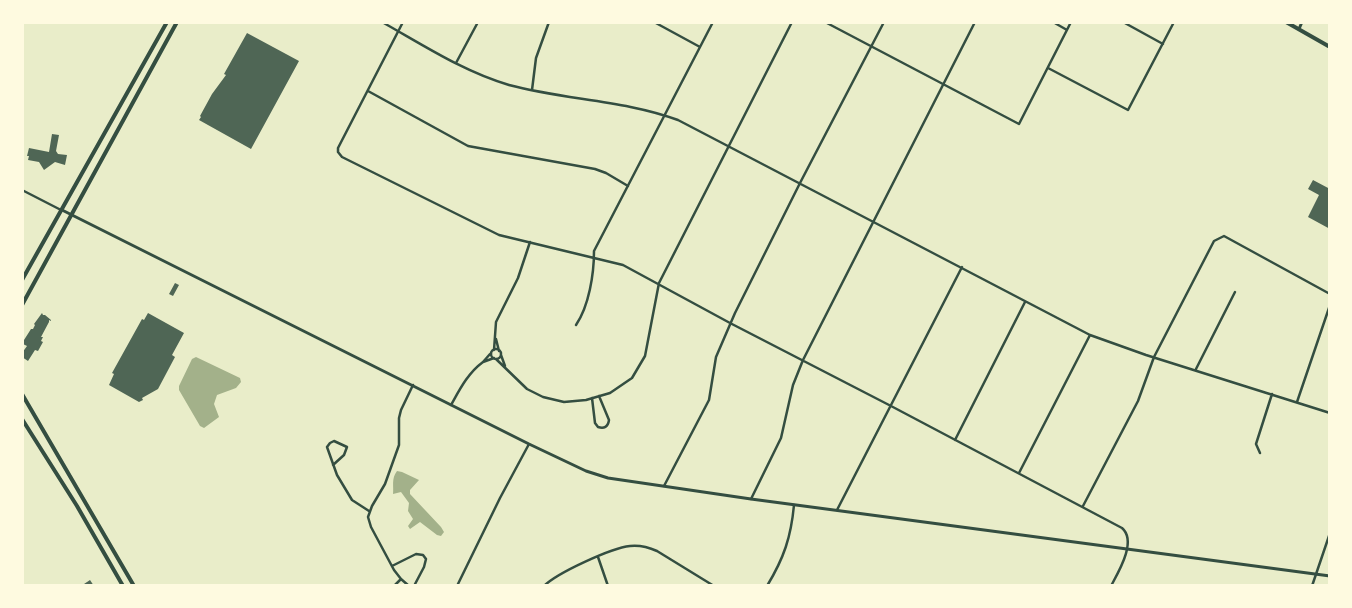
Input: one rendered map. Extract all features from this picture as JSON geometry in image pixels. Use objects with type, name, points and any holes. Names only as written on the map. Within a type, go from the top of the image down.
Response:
[{"type":"main road","points":[[22,280],[167,22]]},
{"type":"main road","points":[[22,305],[177,22]]},
{"type":"main road","points":[[1286,22],[1330,47]]},
{"type":"main road","points":[[22,275],[29,269]]},
{"type":"main road","points":[[22,394],[134,586]]},
{"type":"main road","points":[[22,419],[77,506],[124,586]]},
{"type":"street","points":[[382,22],[456,64],[497,81],[532,90],[665,115],[688,125],[1090,335],[1330,413]]},
{"type":"street","points":[[403,22],[338,148],[339,154],[345,159],[499,235],[623,265],[730,323],[1083,506],[1126,531],[1127,548],[1123,565],[1111,586]]},
{"type":"street","points":[[456,64],[478,22]]},
{"type":"street","points":[[532,90],[536,58],[549,22]]},
{"type":"street","points":[[654,22],[700,47]]},
{"type":"street","points":[[576,325],[584,313],[594,251],[713,22]]},
{"type":"street","points":[[491,353],[526,389],[544,397],[564,402],[610,393],[620,388],[632,378],[642,365],[648,347],[659,283],[792,22]]},
{"type":"street","points":[[825,22],[1020,124],[1071,22]]},
{"type":"street","points":[[664,486],[708,400],[716,357],[730,323],[884,22]]},
{"type":"street","points":[[751,499],[780,438],[793,386],[803,360],[976,22]]},
{"type":"street","points":[[1052,22],[1067,30]]},
{"type":"street","points":[[1123,22],[1163,44]]},
{"type":"street","points":[[1048,68],[1128,110],[1174,22]]},
{"type":"street","points":[[1298,29],[1302,22]]},
{"type":"street","points":[[368,91],[468,146],[595,169],[628,186]]},
{"type":"street","points":[[22,190],[226,294],[529,444],[600,476],[794,505],[1330,576]]},
{"type":"street","points":[[1083,506],[1138,401],[1154,357],[1214,241],[1224,236],[1330,294]]},
{"type":"street","points":[[452,405],[468,377],[494,350],[499,315],[518,278],[530,242]]},
{"type":"street","points":[[837,510],[962,267]]},
{"type":"street","points":[[1196,370],[1235,292]]},
{"type":"street","points":[[955,440],[1026,302]]},
{"type":"street","points":[[1297,402],[1330,305]]},
{"type":"street","points":[[495,335],[505,368]]},
{"type":"street","points":[[1018,473],[1090,335]]},
{"type":"street","points":[[494,350],[500,353]]},
{"type":"street","points":[[483,362],[495,359],[500,353]]},
{"type":"street","points":[[409,586],[401,579],[392,566],[370,527],[368,517],[369,511],[384,484],[399,445],[399,418],[413,385]]},
{"type":"street","points":[[1260,453],[1256,444],[1272,394]]},
{"type":"street","points":[[592,398],[595,423],[598,427],[603,428],[606,427],[609,420],[599,396]]},
{"type":"street","points":[[333,465],[344,455],[347,447],[334,441],[327,447],[333,465],[337,475],[352,500],[369,511]]},
{"type":"street","points":[[457,586],[529,444]]},
{"type":"street","points":[[767,586],[778,569],[786,550],[794,505]]},
{"type":"street","points":[[1312,586],[1330,533]]},
{"type":"street","points":[[544,586],[554,578],[598,557],[623,547],[632,546],[649,548],[714,586]]},
{"type":"street","points":[[392,566],[416,554],[423,555],[426,559],[424,567],[414,586]]},
{"type":"street","points":[[598,557],[608,586]]},
{"type":"street","points":[[394,586],[401,579]]},
{"type":"shaded area","points":[[196,357],[240,378],[241,382],[236,388],[217,395],[214,404],[219,417],[204,428],[200,426],[179,390],[179,386],[192,359]]},
{"type":"shaded area","points":[[397,471],[419,480],[410,490],[410,494],[441,527],[444,532],[441,536],[420,522],[410,529],[408,526],[413,519],[408,511],[409,503],[401,492],[393,494],[393,480]]},
{"type":"building","points":[[247,33],[299,61],[251,149],[199,120],[212,94],[226,75],[224,74]]},
{"type":"building","points":[[52,134],[59,135],[56,151],[58,154],[67,155],[65,165],[55,162],[44,170],[39,162],[28,160],[29,156],[27,156],[29,148],[49,152]]},
{"type":"building","points":[[1313,180],[1330,189],[1330,229],[1308,217],[1319,195],[1308,189]]},
{"type":"building","points":[[175,283],[179,285],[173,296],[169,294]]},
{"type":"building","points":[[42,313],[51,321],[49,320],[41,337],[43,337],[41,341],[43,342],[38,351],[35,350],[28,361],[22,357],[22,353],[27,346],[23,344],[24,340]]},
{"type":"building","points":[[148,313],[184,333],[172,355],[175,357],[158,389],[142,398],[143,400],[139,402],[109,385],[114,374],[112,373],[142,319],[144,320]]},
{"type":"building","points":[[90,580],[94,586],[81,586]]}]
